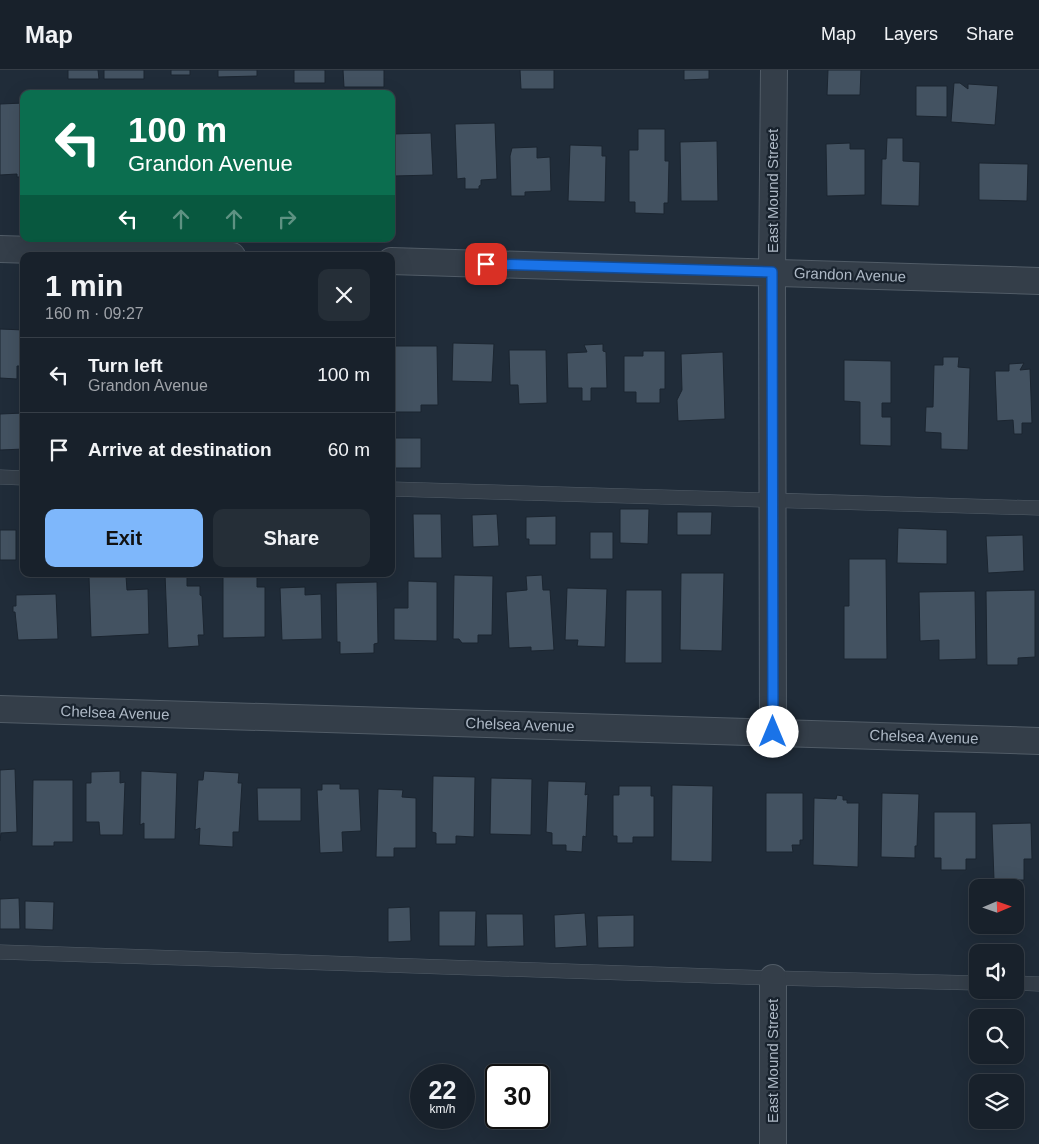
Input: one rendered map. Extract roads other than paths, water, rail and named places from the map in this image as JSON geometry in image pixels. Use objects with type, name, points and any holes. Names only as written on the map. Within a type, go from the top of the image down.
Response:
[{"type":"street","name":"East Mound Street","points":[[773,732],[772,272],[774,70]]},
{"type":"street","points":[[0,249],[99,252]]},
{"type":"street","name":"Grandon Avenue","points":[[395,261],[1039,281]]},
{"type":"street","name":"Chelsea Avenue","points":[[0,709],[1039,740]]},
{"type":"street","name":"East Mound Street","points":[[772,978],[773,1144]]},
{"type":"lane","points":[[0,477],[20,478]]},
{"type":"lane","points":[[395,489],[1039,508]]},
{"type":"lane","points":[[0,952],[969,983]]},
{"type":"lane","points":[[1024,983],[1039,984]]}]
